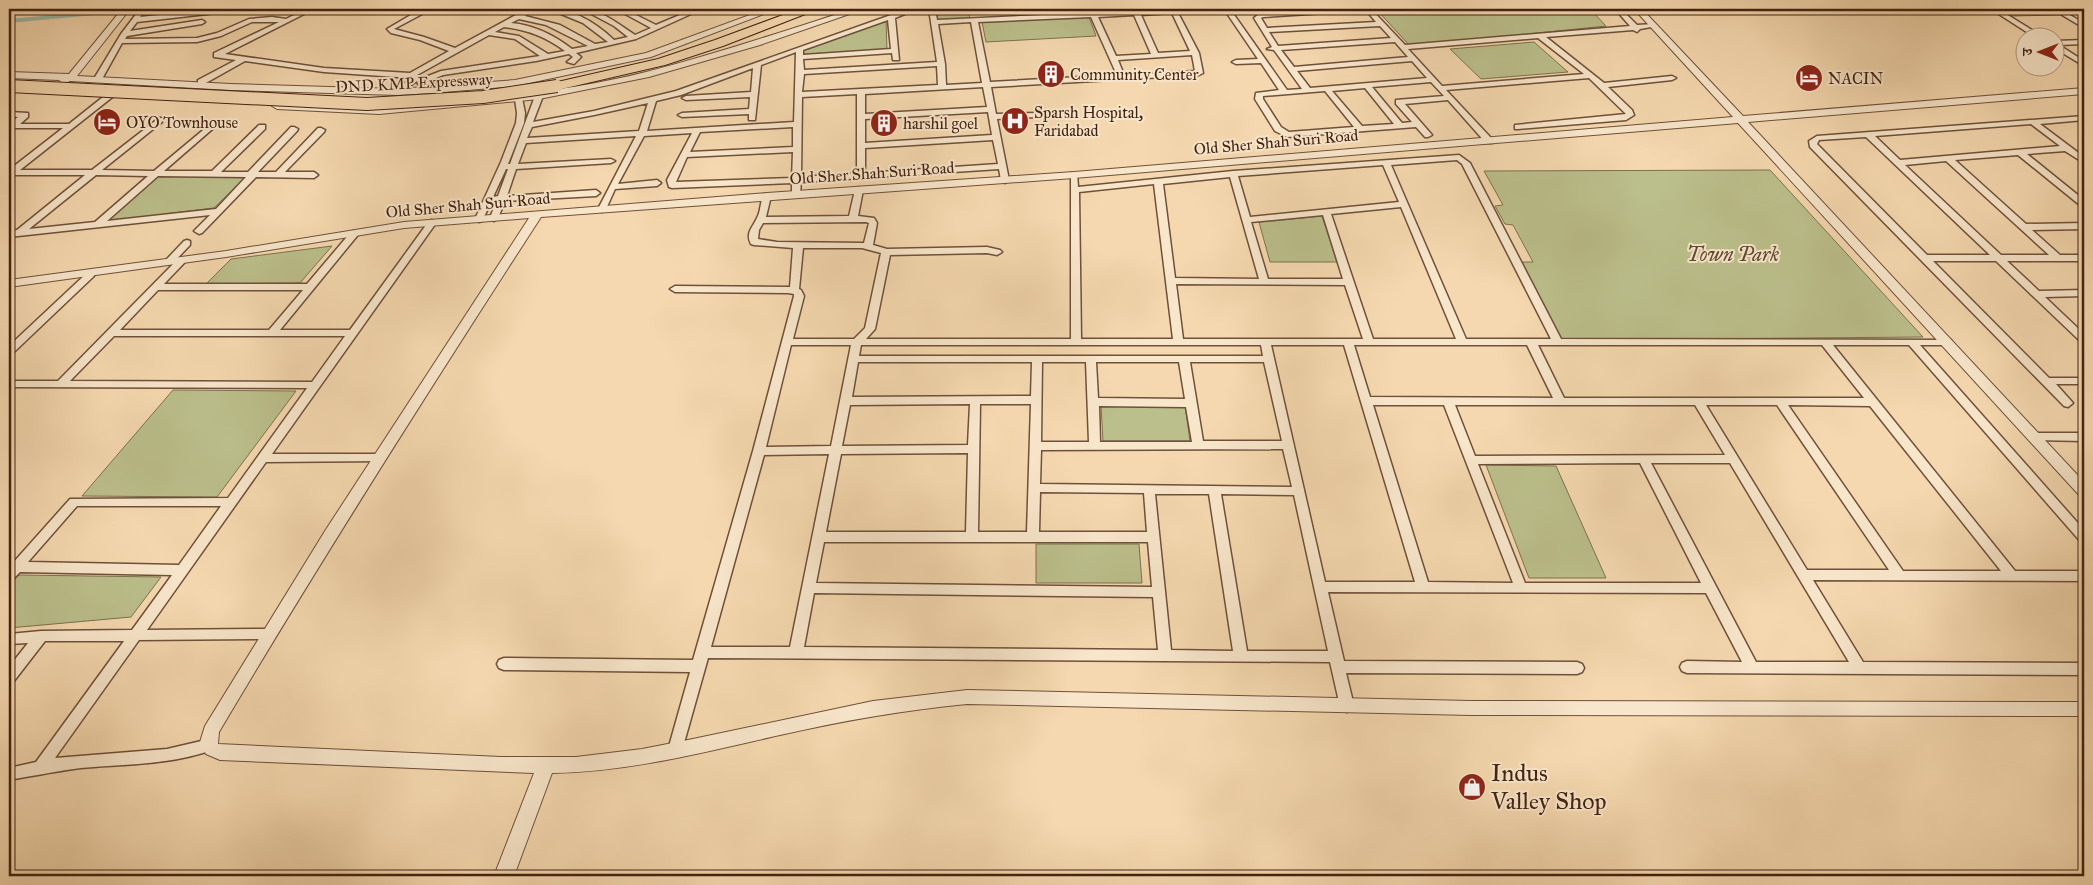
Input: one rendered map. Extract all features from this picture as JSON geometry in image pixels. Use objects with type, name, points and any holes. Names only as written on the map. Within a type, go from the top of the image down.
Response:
[{"type":"highway","name":"DND KMP Expressway","points":[[9,79],[276,94],[368,97],[484,91],[556,83],[653,59],[794,9]]},
{"type":"highway","name":"DND KMP Expressway","points":[[9,86],[367,104],[482,97],[661,62],[719,43],[809,9]]},
{"type":"street","points":[[65,79],[109,18],[126,9]]},
{"type":"street","points":[[99,77],[123,37],[143,9]]},
{"type":"street","points":[[136,18],[234,9]]},
{"type":"street","points":[[311,9],[217,54],[332,71],[416,79],[441,73],[547,57],[634,38],[692,10]]},
{"type":"street","points":[[424,9],[422,12],[390,29],[393,32],[422,38],[455,51]]},
{"type":"street","points":[[398,92],[455,51],[532,9]]},
{"type":"street","points":[[552,9],[564,11],[600,30],[612,43]]},
{"type":"street","points":[[585,9],[616,25],[634,38]]},
{"type":"street","points":[[619,9],[656,28]]},
{"type":"street","points":[[9,75],[231,87],[398,92],[439,90],[515,83],[648,55],[773,9]]},
{"type":"street","points":[[9,90],[379,111],[441,106],[539,96],[637,77],[684,65],[860,9]]},
{"type":"street","points":[[529,125],[686,94],[757,64],[799,53],[914,9]]},
{"type":"street","points":[[932,9],[941,64],[942,88]]},
{"type":"street","points":[[1227,9],[1285,92]]},
{"type":"street","points":[[1308,91],[1264,30],[1257,18],[1258,16],[1357,9]]},
{"type":"street","points":[[1368,9],[1489,141]]},
{"type":"street","points":[[1618,9],[1636,29]]},
{"type":"street","points":[[1638,9],[2084,491]]},
{"type":"street","points":[[1994,9],[2025,28]]},
{"type":"street","points":[[2055,9],[2084,26]]},
{"type":"street","points":[[798,95],[1199,73],[1195,53],[1174,10],[934,22]]},
{"type":"street","points":[[50,92],[65,79],[118,13]]},
{"type":"street","points":[[1137,13],[1155,55]]},
{"type":"street","points":[[1094,15],[1122,78]]},
{"type":"street","points":[[518,17],[541,19],[595,47]]},
{"type":"street","points":[[891,17],[895,52],[899,66]]},
{"type":"street","points":[[123,37],[196,40],[219,34],[251,20],[272,19],[287,21]]},
{"type":"street","points":[[974,20],[1006,180]]},
{"type":"street","points":[[123,37],[202,22]]},
{"type":"street","points":[[1264,30],[1382,24]]},
{"type":"street","points":[[503,25],[520,26],[538,31],[577,57],[571,62]]},
{"type":"street","points":[[1406,49],[1655,27]]},
{"type":"street","points":[[488,33],[517,37],[547,57]]},
{"type":"street","points":[[1518,127],[1630,116],[1628,110],[1602,85],[1542,37]]},
{"type":"street","points":[[1255,49],[1397,40]]},
{"type":"street","points":[[2066,44],[2084,42]]},
{"type":"street","points":[[799,53],[895,52]]},
{"type":"street","points":[[2066,52],[2084,64]]},
{"type":"street","points":[[796,194],[799,53]]},
{"type":"street","points":[[1113,58],[1195,53]]},
{"type":"street","points":[[201,82],[243,58]]},
{"type":"street","points":[[1292,69],[1414,59]]},
{"type":"street","points":[[1236,62],[1264,61]]},
{"type":"street","points":[[752,127],[757,64]]},
{"type":"street","points":[[800,72],[941,64]]},
{"type":"street","points":[[1441,88],[1590,76]]},
{"type":"street","points":[[494,218],[539,96],[537,78]]},
{"type":"street","points":[[1602,85],[1672,78]]},
{"type":"street","points":[[416,79],[439,90]]},
{"type":"street","points":[[1418,124],[1293,135],[1283,133],[1259,99],[1260,95],[1263,94],[1434,80]]},
{"type":"street","points":[[479,219],[503,167],[520,123],[515,83]]},
{"type":"street","points":[[1368,86],[1400,126]]},
{"type":"street","points":[[1327,89],[1360,130]]},
{"type":"street","points":[[439,90],[437,102],[441,106]]},
{"type":"street","name":"Old Sher Shah Suri Road","points":[[9,284],[91,274],[432,223],[768,196],[1074,175],[1489,141],[1740,118],[2084,91]]},
{"type":"street","points":[[862,92],[862,175]]},
{"type":"street","points":[[686,94],[754,94]]},
{"type":"street","points":[[679,132],[686,94]]},
{"type":"street","points":[[9,173],[111,96]]},
{"type":"street","points":[[1428,135],[1399,102],[1450,98]]},
{"type":"street","points":[[602,210],[612,187],[641,134],[652,101]]},
{"type":"street","points":[[682,115],[753,111]]},
{"type":"street","points":[[862,117],[992,113],[1036,114]]},
{"type":"street","points":[[9,114],[25,115],[10,126]]},
{"type":"street","points":[[2068,402],[1813,146],[1813,141],[1818,138],[2084,118]]},
{"type":"street","points":[[19,233],[159,120]]},
{"type":"street","points":[[2033,122],[2084,161]]},
{"type":"street","points":[[97,225],[214,123]]},
{"type":"street","points":[[523,141],[797,124]]},
{"type":"street","points":[[10,126],[70,126]]},
{"type":"street","points":[[214,174],[262,128]]},
{"type":"street","points":[[199,231],[294,129]]},
{"type":"street","points":[[279,174],[322,130]]},
{"type":"street","points":[[697,131],[686,155],[671,180],[672,185],[796,180],[1003,166]]},
{"type":"street","points":[[1868,135],[2036,294],[2080,331],[2084,339]]},
{"type":"street","points":[[862,146],[997,137]]},
{"type":"street","points":[[1897,162],[2068,148]]},
{"type":"street","points":[[686,155],[797,149]]},
{"type":"street","points":[[2019,152],[2084,204]]},
{"type":"street","points":[[1074,190],[1233,174],[1454,157],[1463,159],[1558,342]]},
{"type":"street","points":[[1947,158],[2058,258]]},
{"type":"street","points":[[503,167],[611,161]]},
{"type":"street","points":[[1386,162],[1462,342]]},
{"type":"street","points":[[9,173],[314,174]]},
{"type":"street","points":[[1233,174],[1264,281]]},
{"type":"street","points":[[1074,175],[1076,342]]},
{"type":"street","points":[[1158,182],[1178,342]]},
{"type":"street","points":[[612,187],[657,184]]},
{"type":"street","points":[[852,219],[859,190]]},
{"type":"street","points":[[488,199],[596,192]]},
{"type":"street","points":[[768,196],[761,220],[754,229],[754,242],[868,246],[886,252],[987,250],[997,252]]},
{"type":"street","points":[[1246,220],[1405,204]]},
{"type":"street","points":[[9,234],[218,211]]},
{"type":"street","points":[[1326,212],[1369,342]]},
{"type":"street","points":[[538,215],[378,458],[268,634],[211,731],[210,746],[212,750],[220,752],[546,765],[592,763],[675,750],[886,705],[967,697],[1347,706],[2084,709]]},
{"type":"street","points":[[761,220],[871,220],[873,223],[868,246]]},
{"type":"street","points":[[41,766],[432,223]]},
{"type":"street","points":[[2022,226],[2084,226]]},
{"type":"street","points":[[272,333],[354,234]]},
{"type":"street","points":[[169,262],[187,243]]},
{"type":"street","points":[[794,291],[798,273],[798,245]]},
{"type":"street","points":[[796,653],[857,342],[870,329],[886,252]]},
{"type":"street","points":[[1926,258],[2084,258]]},
{"type":"street","points":[[61,384],[182,260]]},
{"type":"street","points":[[9,351],[91,274]]},
{"type":"street","points":[[1170,281],[1349,282]]},
{"type":"street","points":[[156,287],[310,287]]},
{"type":"street","points":[[674,289],[794,291],[798,292],[799,296],[759,451],[675,750]]},
{"type":"street","points":[[2036,294],[2084,293]]},
{"type":"street","points":[[111,333],[353,333]]},
{"type":"street","points":[[787,342],[1947,342]]},
{"type":"street","points":[[1265,342],[1347,706]]},
{"type":"street","points":[[1348,342],[1423,587]]},
{"type":"street","points":[[1531,342],[1560,401]]},
{"type":"street","points":[[1825,342],[2011,575]]},
{"type":"street","points":[[1912,342],[2084,538]]},
{"type":"street","points":[[854,359],[1269,359]]},
{"type":"street","points":[[1033,537],[1037,359]]},
{"type":"street","points":[[1091,359],[1095,446]]},
{"type":"street","points":[[1184,359],[1198,445]]},
{"type":"street","points":[[2047,381],[2084,381]]},
{"type":"street","points":[[9,384],[316,385]]},
{"type":"street","points":[[845,401],[1036,400]]},
{"type":"street","points":[[972,537],[976,401]]},
{"type":"street","points":[[1366,401],[1872,402]]},
{"type":"street","points":[[1448,401],[1521,588]]},
{"type":"street","points":[[1698,401],[1860,669]]},
{"type":"street","points":[[1093,402],[1191,403]]},
{"type":"street","points":[[1780,402],[1899,575]]},
{"type":"street","points":[[2034,437],[2084,437]]},
{"type":"street","points":[[1035,446],[1288,445]]},
{"type":"street","points":[[759,451],[974,449]]},
{"type":"street","points":[[263,458],[378,458]]},
{"type":"street","points":[[1471,460],[1733,459]]},
{"type":"street","points":[[1643,460],[1752,668]]},
{"type":"street","points":[[1034,488],[1299,491]]},
{"type":"street","points":[[1149,489],[1165,656]]},
{"type":"street","points":[[1214,490],[1241,656]]},
{"type":"street","points":[[12,571],[74,502],[230,502]]},
{"type":"street","points":[[818,537],[1154,537]]},
{"type":"street","points":[[12,571],[182,570]]},
{"type":"street","points":[[1803,575],[2084,576]]},
{"type":"street","points":[[1320,587],[1710,588]]},
{"type":"street","points":[[808,588],[1159,592]]},
{"type":"street","points":[[9,640],[40,636],[268,634]]},
{"type":"street","points":[[9,677],[40,636]]},
{"type":"street","points":[[702,652],[1241,656],[1337,662],[1577,668]]},
{"type":"street","points":[[504,664],[698,666]]},
{"type":"street","points":[[1687,667],[2084,669]]},
{"type":"street","points":[[9,774],[41,766],[166,757],[191,753],[210,746]]},
{"type":"street","points":[[504,876],[546,765]]},
{"type":"green space","points":[[936,9],[968,9],[970,19],[938,21]]},
{"type":"green space","points":[[1376,9],[1590,9],[1606,26],[1410,46]]},
{"type":"green space","points":[[2000,9],[2049,9],[2059,15],[2012,16]]},
{"type":"green space","points":[[1089,17],[1096,36],[986,42],[982,22]]},
{"type":"green space","points":[[886,20],[887,50],[802,56],[802,49]]},
{"type":"green space","points":[[1534,42],[1568,72],[1481,79],[1450,49]]},
{"type":"green space","name":"Town Park","points":[[1770,170],[1923,337],[1559,340],[1521,262],[1533,262],[1513,225],[1505,224],[1495,206],[1503,205],[1484,171]]},
{"type":"green space","points":[[159,176],[246,177],[214,208],[108,221]]},
{"type":"green space","points":[[1322,216],[1337,262],[1270,262],[1259,222]]},
{"type":"green space","points":[[332,246],[300,283],[206,284],[231,259]]},
{"type":"green space","points":[[173,390],[296,391],[217,497],[82,496]]},
{"type":"green space","points":[[1185,405],[1190,441],[1103,441],[1101,406]]},
{"type":"green space","points":[[1486,465],[1556,466],[1606,578],[1529,578]]},
{"type":"green space","points":[[1036,544],[1139,544],[1142,583],[1036,583]]},
{"type":"green space","points":[[19,575],[161,577],[131,617],[9,628],[9,586]]},
{"type":"waterway","points":[[9,21],[138,9]]},
{"type":"place","name":"Community Center","points":[[1051,74]]},
{"type":"place","name":"NACIN","points":[[1809,78]]},
{"type":"place","name":"Sparsh Hospital, Faridabad","points":[[1015,121]]},
{"type":"place","name":"OYO Townhouse","points":[[107,122]]},
{"type":"place","name":"harshil goel","points":[[884,123]]},
{"type":"place","name":"Indus Valley Shop","points":[[1472,787]]}]
